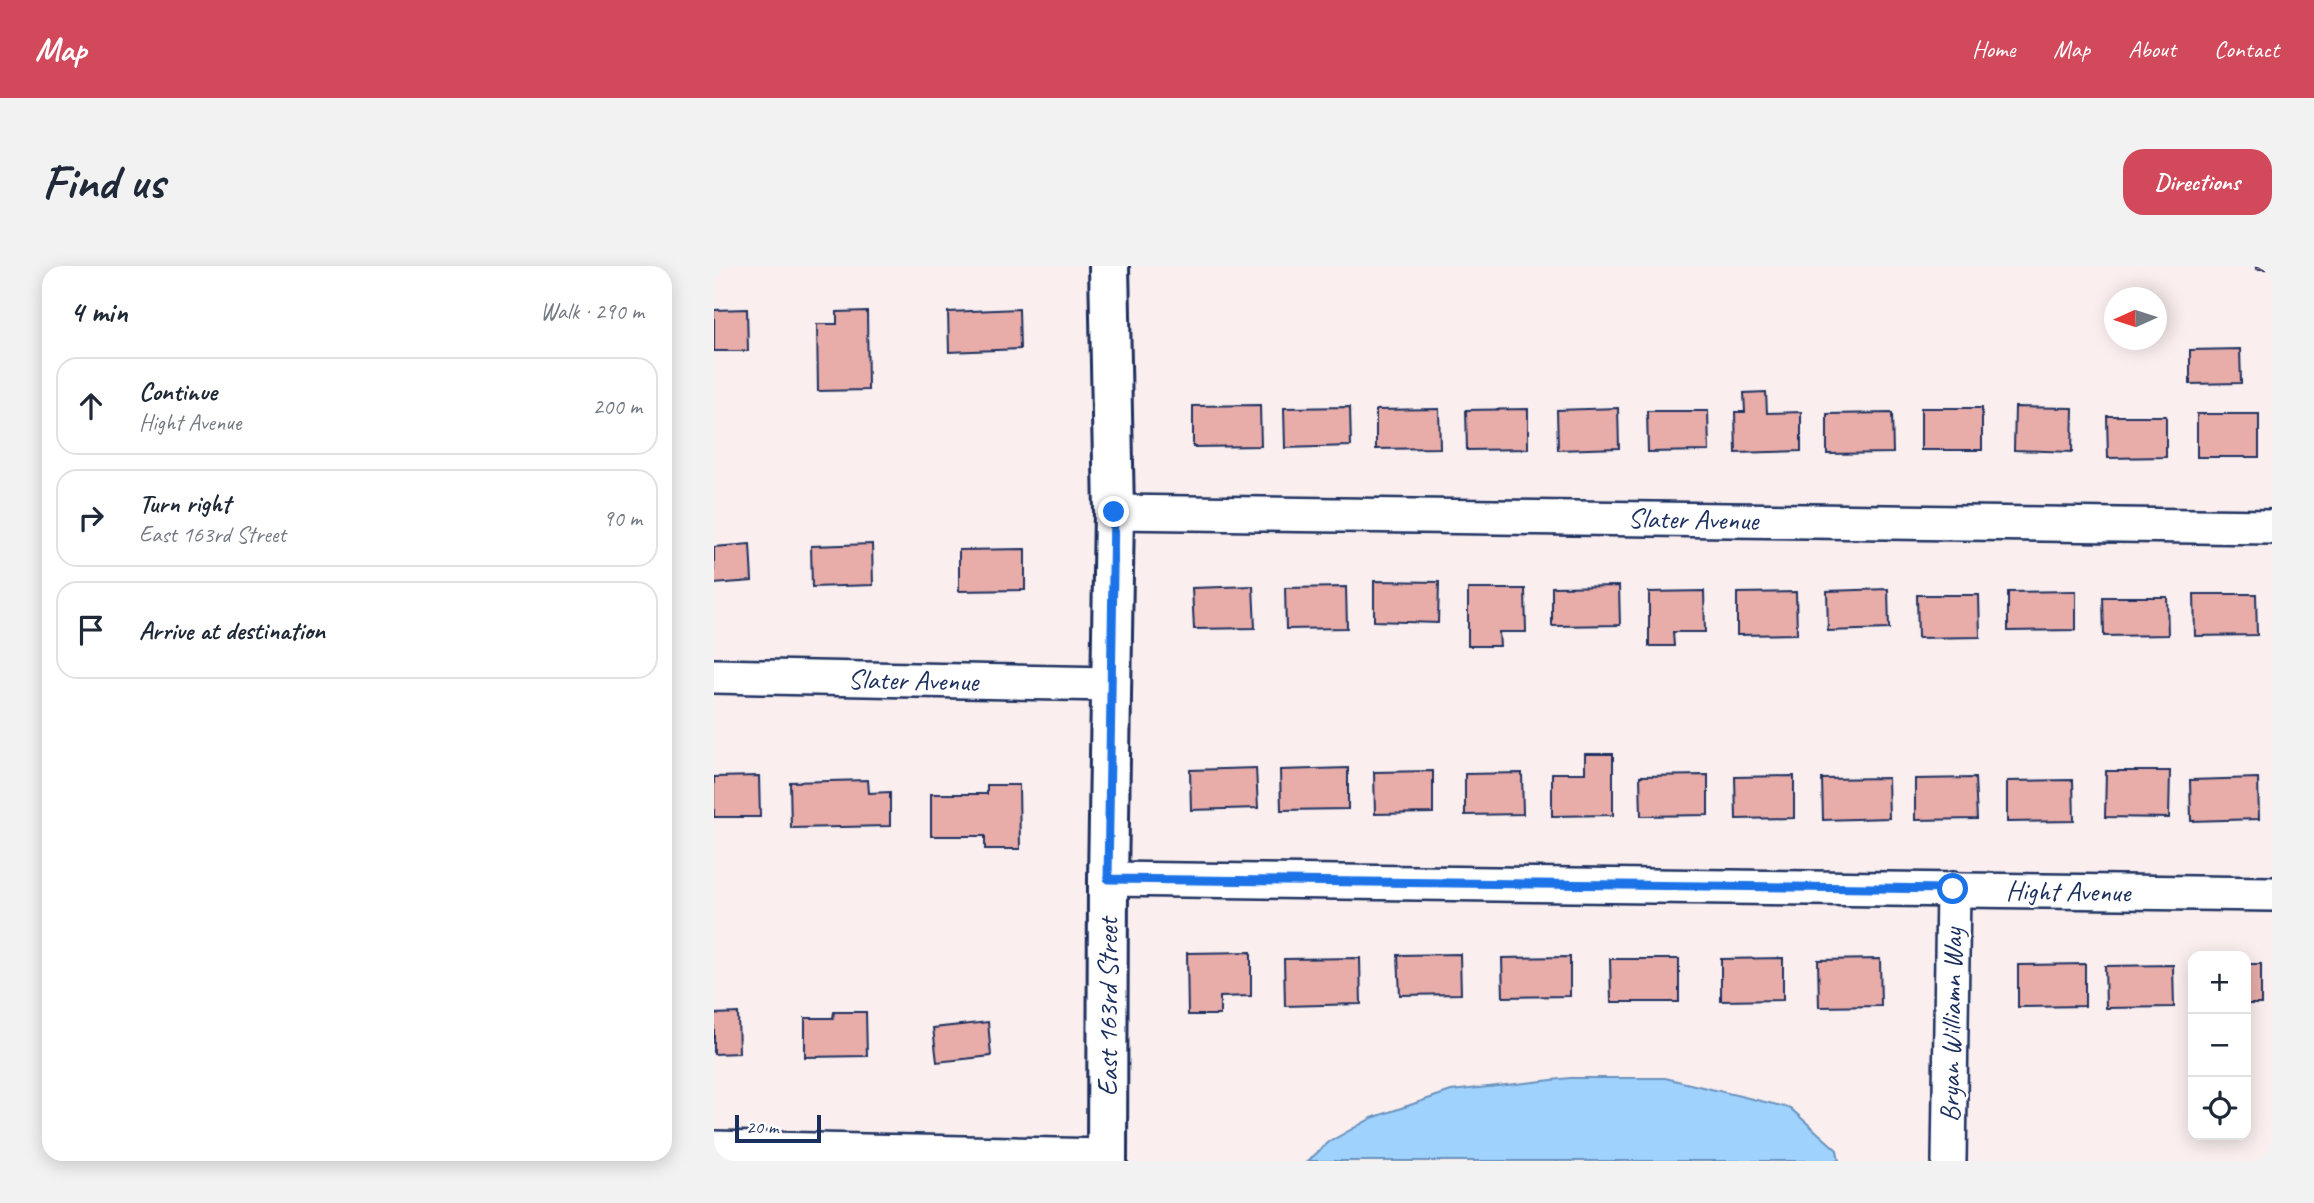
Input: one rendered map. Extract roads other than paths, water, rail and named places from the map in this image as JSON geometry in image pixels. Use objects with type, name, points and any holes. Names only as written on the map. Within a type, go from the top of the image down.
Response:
[{"type":"street","name":"East 163rd Street","points":[[1107,1158],[1114,512],[1109,266]]},
{"type":"street","name":"Slater Avenue","points":[[1114,512],[2272,527]]},
{"type":"street","name":"Slater Avenue","points":[[714,676],[1112,684]]},
{"type":"street","name":"Hight Avenue","points":[[1108,879],[2272,894]]},
{"type":"street","name":"Bryan Williamn Way","points":[[1949,1161],[1953,889]]},
{"type":"street","points":[[714,1148],[1107,1158]]},
{"type":"water","points":[[1570,1078],[1665,1078],[1790,1108],[1837,1150],[1839,1161],[1308,1161],[1329,1142],[1372,1118],[1451,1091]]}]
